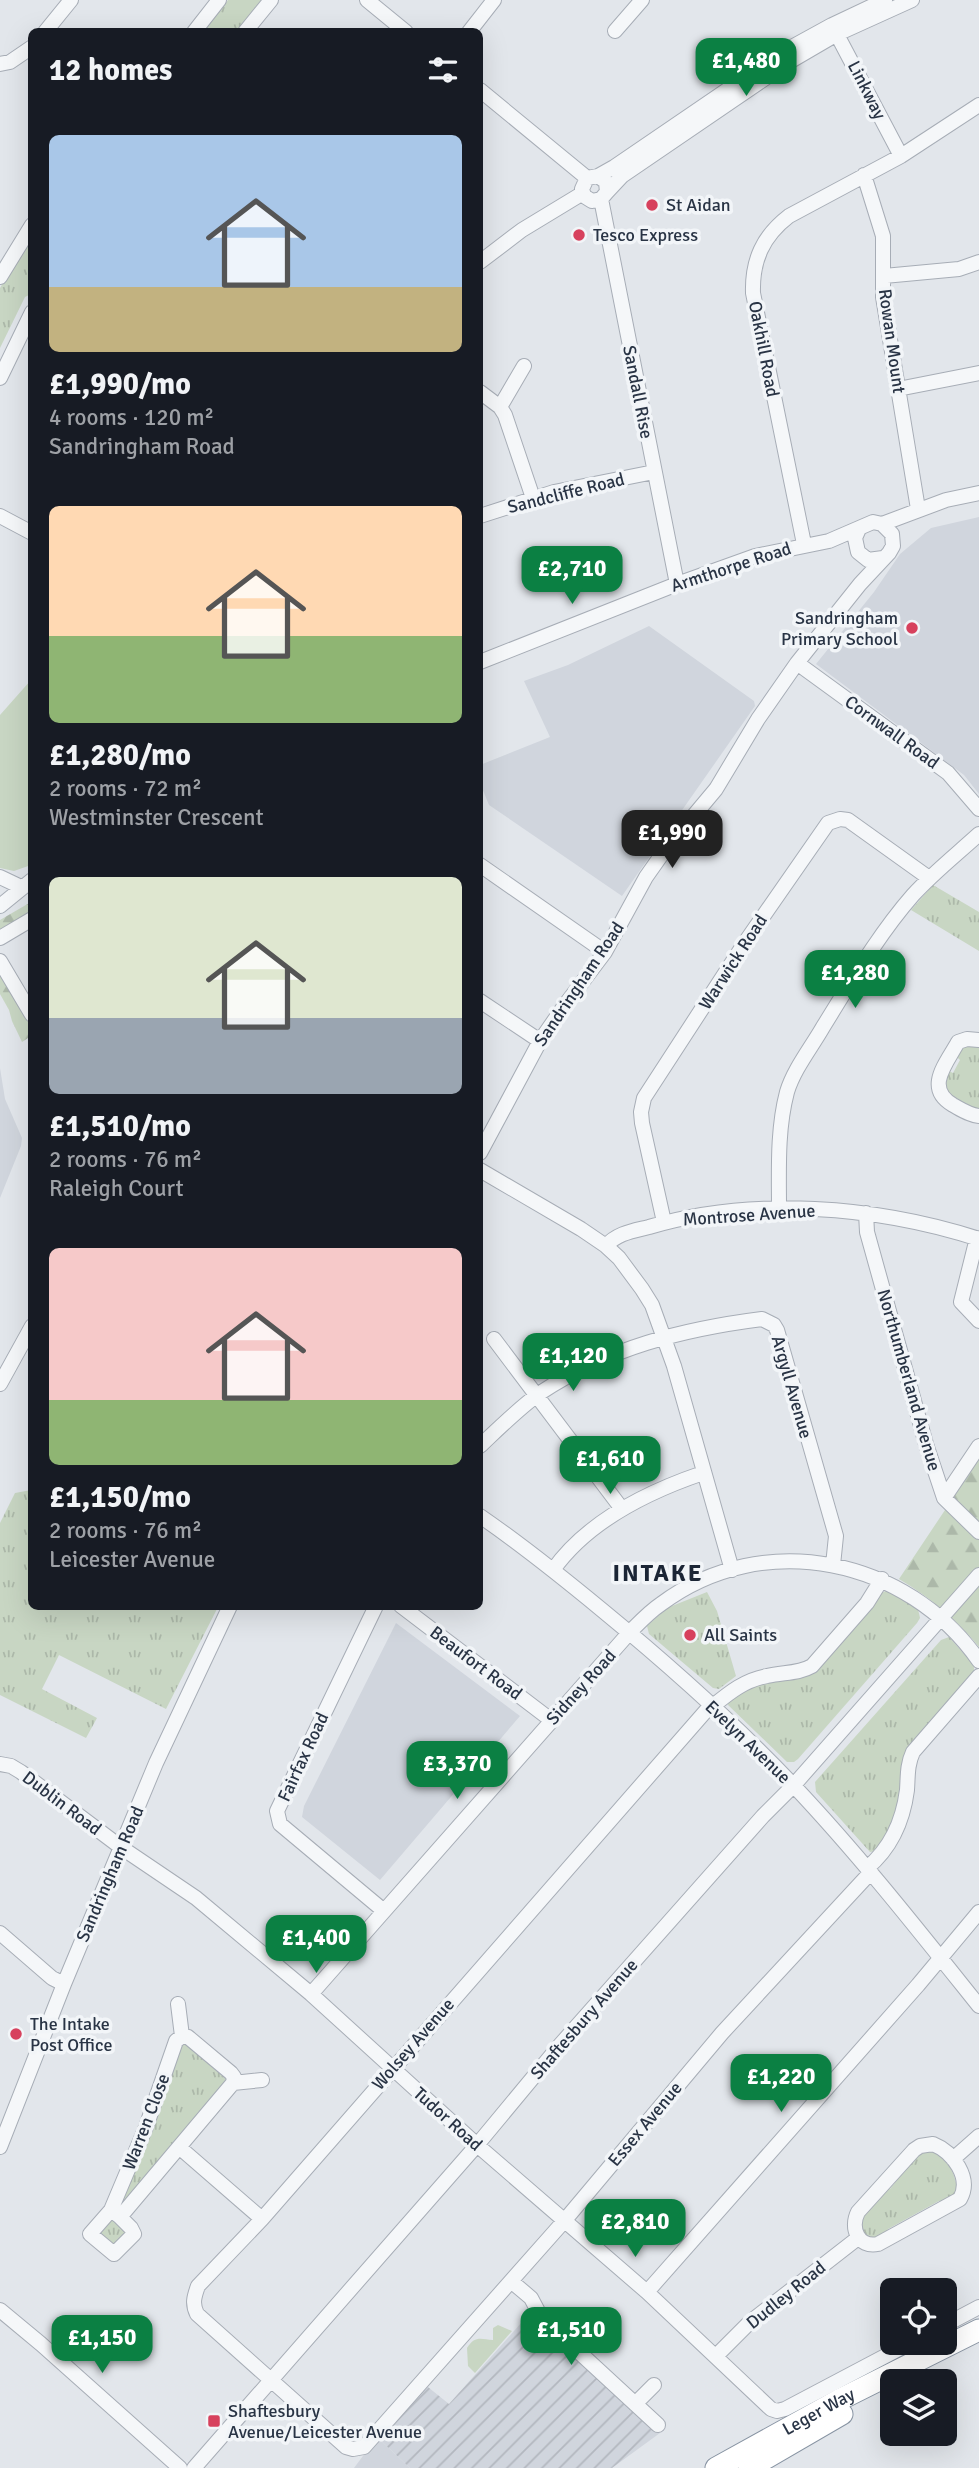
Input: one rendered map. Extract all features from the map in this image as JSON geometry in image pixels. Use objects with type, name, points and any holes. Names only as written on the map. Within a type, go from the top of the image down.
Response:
[{"type":"highway","name":"Leger Way","points":[[957,2338],[979,2330]]},
{"type":"highway","name":"Leger Way","points":[[716,2468],[839,2400],[912,2355]]},
{"type":"highway","name":"Leger Way","points":[[749,2468],[840,2416],[913,2355]]},
{"type":"street","points":[[48,28],[71,0]]},
{"type":"street","points":[[197,28],[219,0]]},
{"type":"street","points":[[248,28],[271,0]]},
{"type":"street","points":[[367,0],[401,28]]},
{"type":"street","points":[[472,28],[494,0]]},
{"type":"street","points":[[615,31],[642,0]]},
{"type":"street","points":[[722,100],[622,176],[604,195],[592,201],[583,193],[583,184],[592,177],[722,100],[789,62],[835,29],[885,0]]},
{"type":"street","points":[[835,29],[912,0]]},
{"type":"street","name":"Linkway","points":[[835,29],[901,156]]},
{"type":"street","points":[[0,64],[10,62],[28,50]]},
{"type":"street","points":[[483,92],[592,177],[606,182],[604,195]]},
{"type":"street","name":"Oakhill Road","points":[[804,544],[753,293],[755,265],[765,240],[776,226],[789,216],[901,156],[978,108]]},
{"type":"street","name":"Rowan Mount","points":[[864,174],[883,236],[883,297],[918,509]]},
{"type":"street","points":[[483,259],[522,230],[583,193]]},
{"type":"street","name":"Sandall Rise","points":[[604,195],[677,584]]},
{"type":"street","points":[[0,277],[28,232]]},
{"type":"street","points":[[884,276],[959,269],[979,262]]},
{"type":"street","points":[[0,378],[28,320]]},
{"type":"street","points":[[500,407],[524,366]]},
{"type":"street","points":[[898,389],[979,373]]},
{"type":"street","points":[[483,394],[500,407],[533,498]]},
{"type":"street","name":"Sandcliffe Road","points":[[483,515],[533,498],[654,472]]},
{"type":"street","points":[[882,524],[918,509],[979,493]]},
{"type":"street","points":[[860,554],[876,560],[883,558],[889,553],[893,539],[918,509]]},
{"type":"street","points":[[0,516],[28,531]]},
{"type":"street","points":[[860,584],[860,554],[855,538],[859,529],[873,522],[882,524],[889,529],[893,539]]},
{"type":"street","name":"Armthorpe Road","points":[[483,661],[755,556],[829,541],[859,529]]},
{"type":"street","name":"Armthorpe Road","points":[[829,541],[860,554]]},
{"type":"street","name":"Sandringham Road","points":[[484,1135],[540,1041],[605,952],[646,877],[716,789],[758,719],[797,663],[883,558]]},
{"type":"street","name":"Cornwall Road","points":[[797,663],[948,773],[979,809]]},
{"type":"street","name":"Warwick Road","points":[[664,1222],[640,1112],[644,1098],[828,822],[848,820],[929,878]]},
{"type":"street","points":[[779,1209],[780,1135],[792,1081],[865,960],[903,907],[929,878],[979,834]]},
{"type":"street","points":[[483,867],[605,952]]},
{"type":"street","points":[[0,877],[26,883]]},
{"type":"street","points":[[0,894],[26,883]]},
{"type":"street","points":[[0,906],[26,883]]},
{"type":"street","points":[[0,938],[28,921]]},
{"type":"street","points":[[0,961],[28,1008]]},
{"type":"street","points":[[483,1003],[540,1041]]},
{"type":"street","points":[[979,1040],[967,1039],[958,1042],[938,1081],[943,1099],[971,1115],[979,1116]]},
{"type":"street","points":[[483,1172],[581,1229],[606,1247],[619,1258],[642,1289],[652,1305],[664,1336],[732,1570]]},
{"type":"street","name":"Montrose Avenue","points":[[606,1247],[618,1236],[664,1222],[716,1214],[779,1209],[866,1213],[929,1224],[978,1238]]},
{"type":"street","name":"Northumberland Avenue","points":[[866,1213],[867,1232],[926,1444],[944,1497],[979,1532]]},
{"type":"street","points":[[978,1238],[961,1302],[979,1321]]},
{"type":"street","name":"Argyll Avenue","points":[[483,1443],[538,1395],[566,1377],[610,1355],[664,1336],[711,1326],[762,1320],[774,1325],[836,1536],[833,1564]]},
{"type":"street","points":[[0,1384],[5,1366],[28,1332]]},
{"type":"street","points":[[494,1339],[622,1509]]},
{"type":"street","points":[[944,1497],[979,1447]]},
{"type":"street","points":[[553,1570],[583,1537],[622,1509],[671,1484],[703,1474]]},
{"type":"street","name":"Evelyn Avenue","points":[[483,1518],[553,1570],[712,1706],[793,1786],[869,1870],[979,2006]]},
{"type":"street","name":"Sidney Road","points":[[311,1994],[629,1633],[661,1604],[702,1580],[764,1563],[793,1561],[833,1564],[882,1579],[914,1596],[964,1639],[979,1661]]},
{"type":"street","name":"Shaftesbury Avenue","points":[[194,2468],[477,2145],[560,2045],[979,1575]]},
{"type":"street","name":"Wolsey Avenue","points":[[270,2380],[197,2314],[194,2297],[198,2286],[262,2219],[391,2068],[712,1706],[746,1682],[771,1675],[804,1671],[812,1666],[867,1603],[882,1579]]},
{"type":"street","name":"Sandringham Road","points":[[0,2147],[4,2121],[156,1763],[228,1610]]},
{"type":"street","name":"Fairfax Road","points":[[374,1610],[277,1811],[280,1824],[384,1911]]},
{"type":"street","name":"Beaufort Road","points":[[406,1610],[551,1720]]},
{"type":"street","name":"Essex Avenue","points":[[270,2380],[346,2447],[364,2447],[565,2220],[722,2034],[869,1870],[888,1845],[901,1817],[907,1788],[908,1763],[913,1752],[979,1676]]},
{"type":"street","name":"Dublin Road","points":[[0,1764],[11,1766],[20,1772],[122,1848]]},
{"type":"street","name":"Tudor Road","points":[[122,1848],[196,1898],[311,1994],[477,2145],[647,2292],[764,2404],[777,2411],[785,2409],[909,2355]]},
{"type":"street","points":[[647,2292],[979,1912]]},
{"type":"street","points":[[0,1933],[52,1978],[64,1984]]},
{"type":"street","points":[[178,2004],[182,2036],[188,2037],[231,2073],[234,2077],[233,2083],[262,2080]]},
{"type":"street","name":"Warren Close","points":[[182,2036],[176,2041],[115,2214],[179,2147],[233,2083]]},
{"type":"street","points":[[953,2159],[979,2136]]},
{"type":"street","points":[[933,2144],[953,2159],[965,2180],[960,2199],[878,2244],[867,2244],[858,2238],[854,2224],[858,2212],[914,2150],[933,2144]]},
{"type":"street","points":[[179,2147],[262,2219]]},
{"type":"street","name":"Dudley Road","points":[[716,2356],[750,2322],[858,2238]]},
{"type":"street","points":[[511,2281],[531,2298],[541,2317],[658,2425]]},
{"type":"street","points":[[957,2319],[979,2307]]},
{"type":"street","points":[[0,2310],[180,2468]]},
{"type":"street","points":[[635,2404],[654,2385]]},
{"type":"shaded area","name":"Sandringham Primary School","points":[[979,517],[979,794],[964,775],[816,664],[874,592],[900,554],[931,528]]},
{"type":"shaded area","points":[[649,626],[754,701],[755,706],[622,896],[489,805],[483,790],[483,764],[550,737],[524,681],[568,665]]},
{"type":"shaded area","points":[[0,1068],[5,1099],[22,1138],[0,1198]]},
{"type":"shaded area","points":[[396,1623],[520,1716],[380,1880],[302,1817],[304,1806]]},
{"type":"shaded area","points":[[529,2314],[538,2317],[660,2433],[612,2468],[410,2468],[377,2437],[423,2383],[449,2404]]},
{"type":"shaded area","points":[[377,2437],[410,2468],[354,2468]]},
{"type":"green space","points":[[228,0],[262,0],[239,28],[205,28]]},
{"type":"green space","points":[[28,240],[28,296],[0,348],[0,288]]},
{"type":"green space","points":[[28,683],[28,866],[14,871],[0,868],[0,715]]},
{"type":"green space","points":[[933,885],[979,912],[979,951],[911,910]]},
{"type":"green space","points":[[28,904],[28,916],[0,932],[0,920]]},
{"type":"green space","points":[[0,968],[28,1019],[28,1038],[22,1042],[9,1010],[0,994]]},
{"type":"green space","points":[[979,1044],[979,1113],[949,1098],[942,1078],[947,1070],[953,1073],[960,1060],[955,1055],[958,1047]]},
{"type":"green space","points":[[979,1459],[979,1647],[942,1610],[899,1579]]},
{"type":"green space","points":[[28,1491],[28,1610],[216,1610],[166,1709],[59,1655],[42,1689],[97,1718],[86,1738],[0,1695],[0,1523],[15,1493]]},
{"type":"green space","points":[[886,1591],[918,1609],[920,1618],[798,1759],[787,1762],[728,1705],[729,1700],[744,1687],[800,1675]]},
{"type":"green space","points":[[707,1592],[717,1611],[736,1676],[719,1689],[713,1688],[649,1634],[647,1626],[667,1608]]},
{"type":"green space","points":[[949,1637],[974,1665],[974,1672],[909,1749],[900,1809],[877,1851],[870,1852],[816,1792],[815,1782],[941,1640]]},
{"type":"green space","points":[[184,2042],[227,2080],[123,2203],[120,2202],[180,2044]]},
{"type":"green space","points":[[931,2150],[943,2158],[950,2168],[958,2193],[945,2203],[939,2201],[888,2229],[885,2236],[874,2241],[863,2236],[860,2217],[884,2190],[890,2189],[919,2152]]},
{"type":"green space","points":[[109,2217],[128,2233],[115,2246],[98,2236]]},
{"type":"green space","points":[[498,2325],[512,2331],[475,2373],[468,2366],[467,2348],[476,2339],[493,2340],[493,2328]]},
{"type":"place","name":"St Aidan","points":[[652,205]]},
{"type":"place","name":"Tesco Express","points":[[579,235]]},
{"type":"place","name":"Sandringham Primary School","points":[[912,628]]},
{"type":"place","name":"All Saints","points":[[690,1635]]},
{"type":"place","name":"The Intake Post Office","points":[[16,2034]]},
{"type":"place","name":"Shaftesbury Avenue/Leicester Avenue","points":[[214,2421]]},
{"type":"district","name":"INTAKE","points":[[658,1573]]}]
